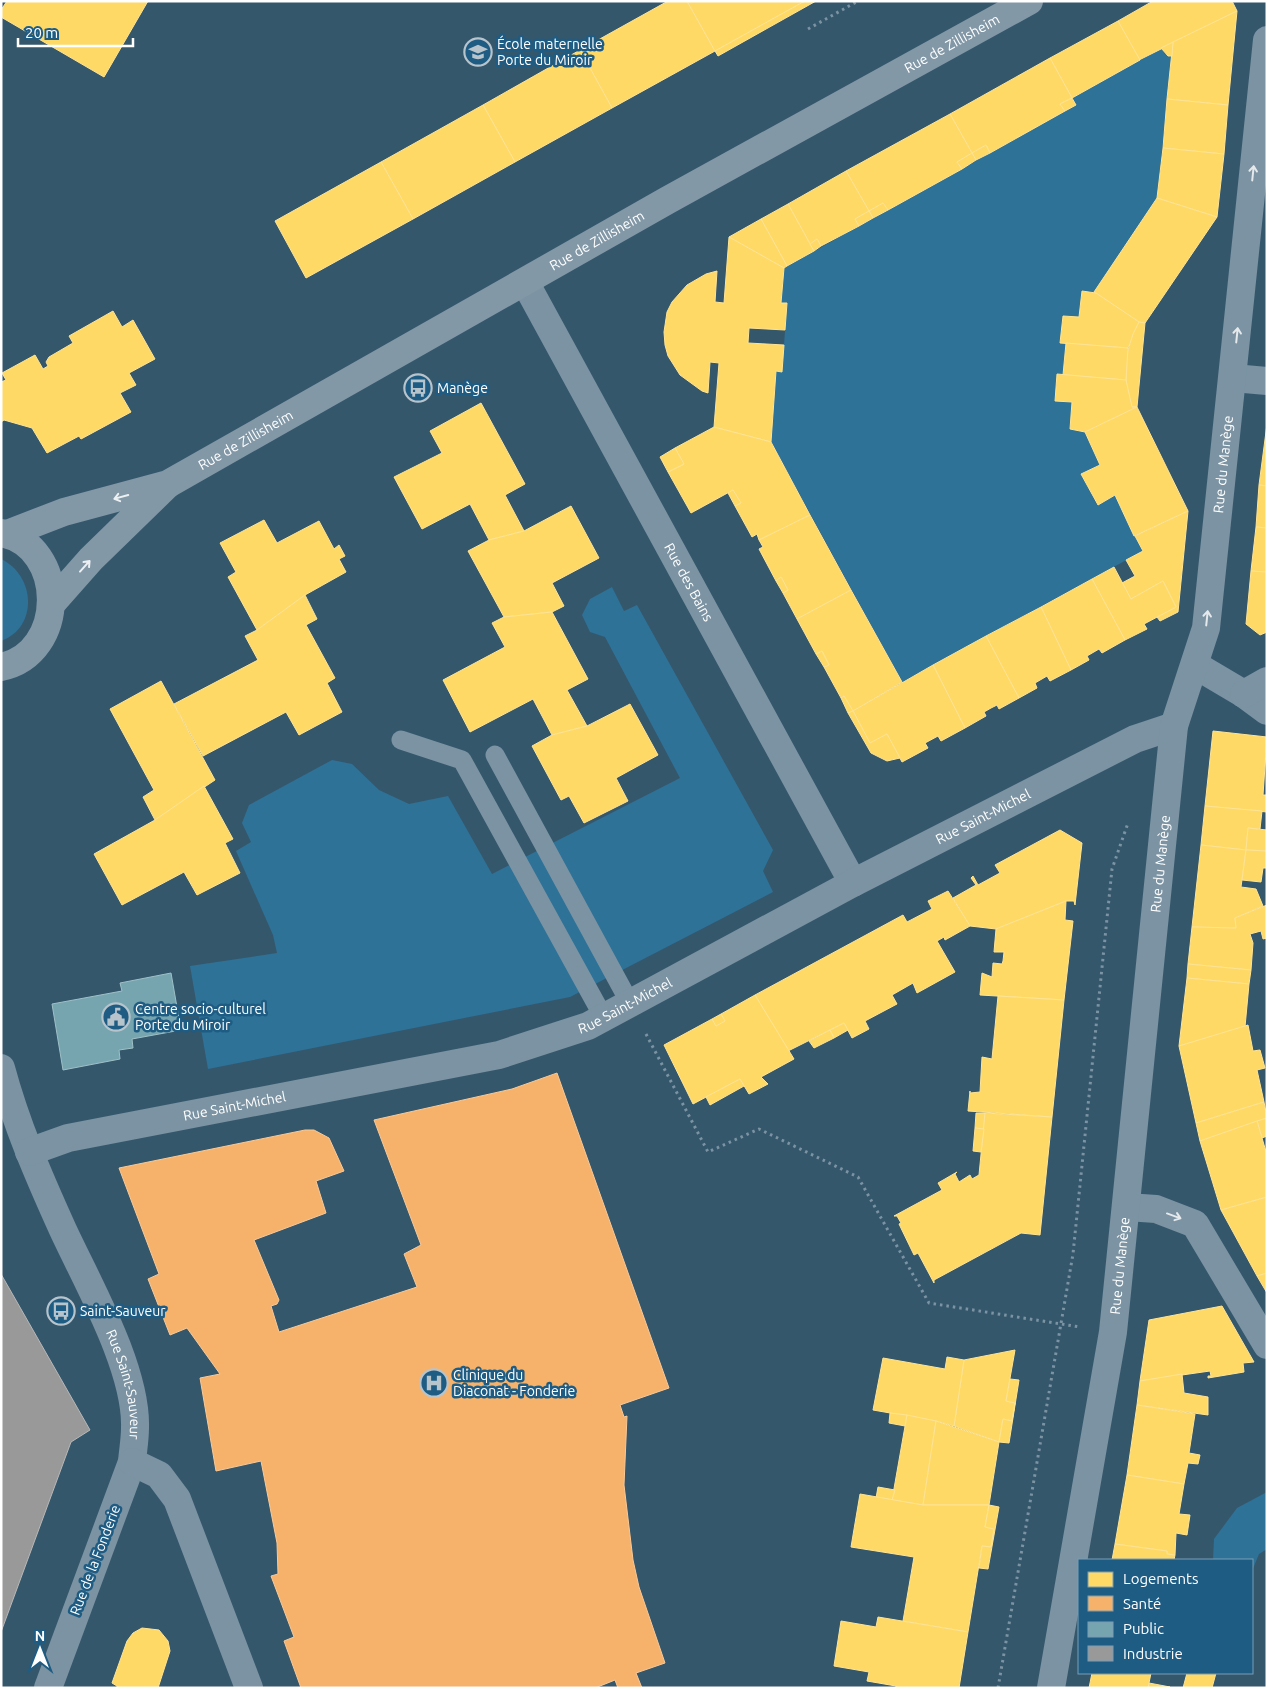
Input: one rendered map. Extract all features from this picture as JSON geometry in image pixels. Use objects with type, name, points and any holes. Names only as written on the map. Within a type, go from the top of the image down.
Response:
[{"type":"street","name":"Rue de Zillisheim","points":[[4,534],[64,512],[168,484],[525,282],[1029,1]]},
{"type":"street","name":"Rue du Manège","points":[[1051,1688],[1113,1332],[1174,726],[1206,628],[1267,40]]},
{"type":"street","name":"Rue des Bains","points":[[525,282],[853,883]]},
{"type":"street","points":[[1233,378],[1267,381]]},
{"type":"street","name":"Rue de Zillisheim","points":[[53,602],[91,560],[168,484]]},
{"type":"street","points":[[1,667],[9,665],[32,651],[47,628],[53,602],[50,581],[41,561],[26,545],[4,534]]},
{"type":"street","points":[[1195,665],[1255,688],[1267,711]]},
{"type":"street","name":"Rue Saint-Michel","points":[[29,1152],[68,1138],[500,1056],[588,1026],[631,1005],[853,883],[1135,739],[1174,726]]},
{"type":"street","name":"Rue Saint-Sauveur","points":[[1,1068],[13,1110],[29,1152],[101,1310],[128,1378],[136,1426],[132,1462]]},
{"type":"street","points":[[1127,1207],[1156,1210],[1195,1224],[1267,1345]]},
{"type":"street","points":[[132,1462],[159,1475],[177,1500],[249,1688]]},
{"type":"street","name":"Rue de la Fonderie","points":[[48,1688],[132,1462]]},
{"type":"lane","points":[[401,740],[462,760],[604,1018]]},
{"type":"lane","points":[[495,755],[631,1005]]},
{"type":"path","points":[[808,29],[858,1]]},
{"type":"path","points":[[998,1688],[1073,1254],[1112,869],[1129,818]]},
{"type":"path","points":[[631,1005],[708,1152],[759,1129],[858,1177],[929,1303],[1113,1332]]},
{"type":"shaded area","points":[[1161,48],[1165,54],[1172,56],[1157,198],[1094,292],[1082,291],[1079,317],[1063,316],[1060,343],[1066,343],[1063,375],[1056,401],[1072,402],[1070,429],[1085,432],[1100,465],[1081,474],[1097,505],[1115,495],[1143,551],[902,682],[771,442],[776,371],[782,372],[787,304],[781,303],[784,268],[1075,105],[1072,98]]},
{"type":"shaded area","points":[[1,559],[21,577],[26,588],[28,601],[27,613],[22,625],[13,634],[1,641]]},
{"type":"shaded area","points":[[612,587],[624,611],[637,605],[773,850],[763,871],[773,892],[570,997],[208,1069],[190,966],[277,953],[273,935],[236,851],[251,842],[242,823],[249,805],[332,760],[352,764],[379,790],[409,804],[448,796],[492,874],[680,778],[605,637],[590,632],[582,615],[590,599]]},
{"type":"shaded area","points":[[1267,1492],[1267,1549],[1259,1554],[1253,1569],[1253,1559],[1213,1559],[1214,1539],[1237,1508]]},
{"type":"building: Logements","points":[[7,1],[148,1],[104,77],[1,17],[1,10]]},
{"type":"building: Logements","points":[[668,1],[687,1],[715,51],[612,108],[580,50]]},
{"type":"building: Logements","points":[[687,1],[805,1],[715,51]]},
{"type":"building: Logements","points":[[805,1],[816,1],[718,56],[715,51]]},
{"type":"building: Logements","points":[[1153,1],[1232,1],[1237,11],[1139,60],[1118,21]]},
{"type":"building: Logements","points":[[1237,11],[1228,105],[1167,99],[1173,42]]},
{"type":"building: Logements","points":[[1118,21],[1140,60],[1072,98],[1050,58]]},
{"type":"building: Logements","points":[[1173,42],[1172,56],[1168,56],[1161,48]]},
{"type":"building: Logements","points":[[580,50],[612,108],[515,162],[483,105]]},
{"type":"building: Logements","points":[[1050,58],[1072,98],[1060,104],[1065,111],[990,153],[986,145],[972,153],[950,114]]},
{"type":"building: Logements","points":[[1072,98],[1076,105],[1065,111],[1060,104]]},
{"type":"building: Logements","points":[[1167,99],[1228,105],[1224,154],[1163,148]]},
{"type":"building: Logements","points":[[483,105],[515,162],[413,219],[381,162]]},
{"type":"building: Logements","points":[[950,114],[972,153],[957,162],[962,169],[888,210],[883,203],[869,211],[846,171]]},
{"type":"building: Logements","points":[[986,145],[990,153],[976,160],[972,153]]},
{"type":"building: Logements","points":[[1163,148],[1224,154],[1217,217],[1157,198]]},
{"type":"building: Logements","points":[[972,153],[976,160],[962,169],[957,162]]},
{"type":"building: Logements","points":[[381,162],[413,219],[306,278],[275,221]]},
{"type":"building: Logements","points":[[846,171],[869,211],[855,219],[859,226],[821,246],[817,239],[810,244],[788,204]]},
{"type":"building: Logements","points":[[1157,198],[1217,217],[1145,323],[1139,322],[1094,292]]},
{"type":"building: Logements","points":[[883,203],[888,210],[873,218],[869,211]]},
{"type":"building: Logements","points":[[788,204],[814,251],[787,266],[761,219]]},
{"type":"building: Logements","points":[[869,211],[873,218],[859,226],[855,219]]},
{"type":"building: Logements","points":[[761,219],[787,266],[784,268],[729,237]]},
{"type":"building: Logements","points":[[729,237],[784,268],[781,303],[787,303],[785,330],[749,328],[748,343],[784,345],[782,372],[776,371],[771,442],[714,427],[719,363],[710,362],[708,393],[702,391],[680,375],[668,356],[665,345],[664,332],[667,312],[672,302],[687,285],[706,274],[717,271],[715,302],[724,303]]},
{"type":"building: Logements","points":[[817,239],[821,246],[814,251],[810,244]]},
{"type":"building: Logements","points":[[1082,291],[1096,293],[1139,322],[1128,348],[1060,343],[1063,316],[1079,317]]},
{"type":"building: Logements","points":[[113,311],[122,327],[133,320],[155,359],[129,373],[136,385],[120,393],[131,412],[81,439],[79,436],[47,453],[32,428],[4,420],[1,422],[1,382],[6,380],[2,373],[35,355],[43,369],[48,366],[46,362],[49,357],[73,343],[69,336]]},
{"type":"building: Logements","points":[[1139,322],[1145,323],[1137,407],[1132,407],[1126,386],[1126,357]]},
{"type":"building: Logements","points":[[1066,343],[1128,348],[1126,380],[1063,375]]},
{"type":"building: Logements","points":[[1057,374],[1126,380],[1132,407],[1137,407],[1085,432],[1070,429],[1072,402],[1055,401]]},
{"type":"building: Logements","points":[[481,403],[525,484],[505,495],[524,531],[489,540],[470,504],[422,529],[394,477],[442,453],[430,431]]},
{"type":"building: Logements","points":[[1137,407],[1188,511],[1134,536],[1115,495],[1098,505],[1081,474],[1100,465],[1085,432]]},
{"type":"building: Logements","points":[[1267,424],[1267,486],[1259,485]]},
{"type":"building: Logements","points":[[714,427],[771,442],[810,515],[759,540],[757,534],[752,537],[735,506],[741,503],[733,490],[691,513],[668,472],[684,464],[675,448]]},
{"type":"building: Logements","points":[[675,448],[684,464],[668,472],[660,457]]},
{"type":"building: Logements","points":[[1259,485],[1267,486],[1267,528],[1256,527]]},
{"type":"building: Logements","points":[[733,490],[741,503],[735,506],[728,493]]},
{"type":"building: Logements","points":[[571,506],[599,558],[552,583],[564,606],[552,612],[504,617],[468,551],[489,540],[524,531]]},
{"type":"building: Logements","points":[[1188,511],[1178,612],[1160,621],[1157,617],[1176,607],[1163,581],[1131,599],[1122,583],[1135,576],[1126,560],[1143,551],[1135,536]]},
{"type":"building: Logements","points":[[810,515],[851,590],[797,619],[783,593],[788,590],[781,577],[776,581],[759,549],[763,547],[759,540]]},
{"type":"building: Logements","points":[[264,520],[277,543],[319,521],[334,549],[339,545],[345,556],[339,559],[346,572],[305,595],[257,630],[228,577],[236,572],[220,543]]},
{"type":"building: Logements","points":[[1256,527],[1267,528],[1267,572],[1251,571]]},
{"type":"building: Logements","points":[[1114,567],[1131,599],[1163,581],[1176,607],[1144,624],[1147,629],[1125,640],[1092,579]]},
{"type":"building: Logements","points":[[1251,571],[1267,572],[1267,632],[1260,635],[1246,624]]},
{"type":"building: Logements","points":[[781,577],[788,590],[783,593],[776,581]]},
{"type":"building: Logements","points":[[1092,579],[1125,640],[1102,653],[1099,649],[1087,656],[1089,660],[1071,670],[1041,607]]},
{"type":"building: Logements","points":[[851,590],[902,682],[853,711],[844,696],[841,698],[824,667],[829,665],[822,651],[816,654],[797,619]]},
{"type":"building: Logements","points":[[305,595],[317,619],[306,625],[335,678],[327,683],[342,712],[299,735],[286,712],[203,756],[174,704],[258,660],[245,636],[257,630]]},
{"type":"building: Logements","points":[[1041,607],[1071,670],[1050,681],[1047,676],[1035,683],[1037,688],[1019,698],[986,636]]},
{"type":"building: Logements","points":[[552,612],[588,679],[567,690],[587,726],[552,735],[533,699],[470,732],[443,680],[505,647],[492,623],[504,617]]},
{"type":"building: Logements","points":[[986,636],[1019,698],[999,709],[997,705],[991,708],[984,712],[986,716],[965,728],[933,665]]},
{"type":"building: Logements","points":[[822,651],[829,665],[824,667],[816,654]]},
{"type":"building: Logements","points":[[933,665],[965,728],[941,741],[938,736],[925,743],[928,748],[902,762],[887,734],[870,743],[853,711]]},
{"type":"building: Logements","points":[[161,681],[215,780],[155,820],[143,797],[154,790],[110,709]]},
{"type":"building: Logements","points":[[844,696],[853,711],[848,713],[841,698]]},
{"type":"building: Logements","points":[[630,704],[658,755],[616,778],[628,801],[584,823],[569,796],[561,800],[532,746],[552,735],[587,726]]},
{"type":"building: Logements","points":[[853,711],[870,743],[887,734],[900,758],[887,761],[871,753],[848,713]]},
{"type":"building: Logements","points":[[1213,731],[1267,737],[1263,795],[1267,795],[1267,812],[1205,806]]},
{"type":"building: Logements","points":[[204,786],[233,839],[225,843],[240,873],[197,895],[184,872],[122,905],[94,854],[155,820]]},
{"type":"building: Logements","points":[[1205,806],[1262,811],[1260,829],[1248,828],[1246,850],[1201,845]]},
{"type":"building: Logements","points":[[1248,828],[1267,830],[1267,851],[1246,850]]},
{"type":"building: Logements","points":[[1060,830],[1082,843],[1075,905],[1074,901],[1066,901],[996,929],[970,926],[953,898],[976,885],[971,878],[973,876],[978,885],[1000,873],[995,865]]},
{"type":"building: Logements","points":[[1201,845],[1246,850],[1241,887],[1256,889],[1263,906],[1235,918],[1236,928],[1192,927]]},
{"type":"building: Logements","points":[[1246,850],[1267,851],[1267,868],[1263,868],[1261,882],[1242,880]]},
{"type":"building: Logements","points":[[948,891],[970,926],[945,940],[944,937],[937,941],[955,972],[917,993],[913,983],[892,995],[897,1004],[865,1021],[869,1029],[852,1038],[844,1023],[788,1051],[755,995],[903,915],[907,922],[932,909],[928,901]]},
{"type":"building: Logements","points":[[1066,901],[1065,920],[1073,921],[1064,1000],[980,995],[982,973],[992,977],[993,963],[1002,964],[1003,961],[1004,952],[994,952],[996,929]]},
{"type":"building: Logements","points":[[1267,905],[1267,938],[1263,939],[1261,931],[1250,934],[1253,943],[1251,970],[1188,964],[1192,927],[1236,928],[1235,918]]},
{"type":"building: Logements","points":[[1188,964],[1251,970],[1249,984],[1187,978]]},
{"type":"building: Logements","points":[[1187,978],[1249,984],[1245,1027],[1179,1046]]},
{"type":"building: Logements","points":[[755,995],[794,1059],[761,1077],[768,1084],[749,1094],[740,1079],[693,1104],[664,1045],[712,1019],[716,1026],[725,1021],[721,1014]]},
{"type":"building: Logements","points":[[998,996],[1064,1000],[1052,1117],[968,1111],[970,1091],[970,1093],[980,1092],[982,1057],[992,1059]]},
{"type":"building: Logements","points":[[721,1014],[725,1021],[716,1026],[712,1019]]},
{"type":"building: Logements","points":[[844,1023],[848,1030],[834,1038],[830,1030]]},
{"type":"building: Logements","points":[[1248,1025],[1253,1051],[1260,1050],[1265,1068],[1257,1070],[1264,1102],[1196,1123],[1179,1046]]},
{"type":"building: Logements","points":[[830,1030],[834,1038],[814,1048],[809,1041]]},
{"type":"building: Logements","points":[[740,1079],[744,1086],[710,1105],[706,1097]]},
{"type":"building: Logements","points":[[1264,1102],[1267,1118],[1200,1141],[1196,1123]]},
{"type":"building: Logements","points":[[976,1113],[985,1113],[984,1129],[975,1128]]},
{"type":"building: Logements","points":[[985,1113],[1052,1117],[1040,1235],[1021,1233],[934,1280],[934,1283],[918,1253],[914,1255],[899,1224],[901,1223],[897,1216],[894,1216],[942,1190],[938,1183],[957,1172],[955,1174],[959,1182],[970,1175],[972,1179],[979,1175]]},
{"type":"building: Logements","points":[[1267,1118],[1267,1136],[1262,1138],[1257,1121]]},
{"type":"building: Logements","points":[[1257,1121],[1267,1155],[1267,1197],[1221,1210],[1200,1141]]},
{"type":"building: Logements","points":[[975,1128],[984,1129],[981,1152],[973,1151]]},
{"type":"building: Logements","points":[[1267,1197],[1267,1273],[1257,1276],[1221,1210]]},
{"type":"building: Logements","points":[[1267,1273],[1267,1293],[1257,1276]]},
{"type":"building: Logements","points":[[1222,1306],[1254,1362],[1243,1363],[1244,1372],[1208,1378],[1208,1376],[1211,1376],[1210,1371],[1140,1381],[1149,1320]]},
{"type":"building: Logements","points":[[1015,1350],[1006,1401],[1015,1403],[1012,1421],[1003,1419],[999,1442],[954,1426],[964,1360]]},
{"type":"building: Logements","points":[[947,1357],[964,1360],[954,1426],[873,1410],[883,1358],[945,1369]]},
{"type":"building: Logements","points":[[1182,1374],[1184,1393],[1208,1397],[1208,1415],[1137,1405],[1140,1381]]},
{"type":"building: Logements","points":[[1010,1379],[1019,1380],[1009,1443],[999,1442],[1003,1419],[1012,1421],[1015,1403],[1006,1401]]},
{"type":"building: Logements","points":[[1137,1405],[1195,1414],[1189,1453],[1200,1455],[1198,1464],[1188,1463],[1184,1484],[1127,1475]]},
{"type":"building: Logements","points":[[890,1413],[907,1415],[905,1426],[889,1423]]},
{"type":"building: Logements","points":[[907,1415],[936,1421],[923,1505],[892,1500]]},
{"type":"building: Logements","points":[[936,1421],[999,1442],[989,1505],[923,1505]]},
{"type":"building: Logements","points":[[1127,1475],[1184,1484],[1179,1514],[1190,1515],[1187,1535],[1176,1533],[1175,1555],[1167,1554],[1167,1551],[1115,1544]]},
{"type":"building: Logements","points":[[878,1487],[895,1490],[892,1500],[876,1498]]},
{"type":"building: Logements","points":[[860,1494],[923,1505],[989,1505],[985,1527],[994,1529],[991,1547],[982,1546],[968,1632],[903,1621],[914,1557],[851,1547]]},
{"type":"building: Logements","points":[[989,1505],[999,1507],[988,1569],[979,1568],[982,1546],[991,1547],[994,1529],[985,1527]]},
{"type":"building: Logements","points":[[1115,1544],[1167,1551],[1167,1554],[1175,1555],[1174,1559],[1112,1559]]},
{"type":"building: Logements","points":[[878,1617],[968,1632],[959,1688],[896,1688],[896,1686],[867,1681],[869,1672],[834,1666],[841,1621],[876,1627]]},
{"type":"building: Logements","points":[[142,1628],[159,1630],[168,1641],[170,1651],[158,1688],[117,1688],[112,1683],[127,1641],[133,1633]]},
{"type":"building: Logements","points":[[1092,1674],[1151,1674],[1148,1688],[1089,1688]]},
{"type":"building: Logements","points":[[1187,1674],[1216,1674],[1212,1688],[1183,1688]]},
{"type":"building: Logements","points":[[1149,1683],[1170,1687],[1148,1688]]},
{"type":"building: Santé","name":"Clinique du Diaconat - Fonderie","points":[[557,1073],[669,1388],[620,1405],[624,1417],[627,1416],[624,1485],[633,1560],[639,1587],[665,1663],[636,1673],[642,1688],[618,1688],[615,1680],[595,1688],[301,1688],[284,1641],[294,1637],[271,1576],[278,1574],[277,1543],[261,1461],[216,1471],[200,1378],[220,1374],[187,1328],[170,1335],[148,1279],[159,1274],[119,1168],[305,1130],[314,1130],[329,1138],[344,1171],[316,1181],[326,1213],[254,1240],[279,1300],[277,1304],[271,1306],[279,1332],[417,1287],[404,1254],[421,1245],[374,1120],[512,1089]]},
{"type":"building: Public","name":"Centre socio-culturel Porte du Miroir","points":[[171,973],[181,1030],[132,1039],[133,1048],[119,1050],[120,1059],[63,1070],[52,1004],[122,991],[120,983]]},
{"type":"building: Industrie","points":[[1,1274],[90,1430],[71,1442],[1,1632]]},
{"type":"place","name":"École maternelle Porte du Miroir","points":[[478,52]]},
{"type":"place","name":"Manège","points":[[418,388]]},
{"type":"place","name":"Centre socio-culturel Porte du Miroir","points":[[116,1017]]},
{"type":"place","name":"Saint-Sauveur","points":[[61,1311]]},
{"type":"place","name":"Clinique du Diaconat - Fonderie","points":[[434,1383]]}]
